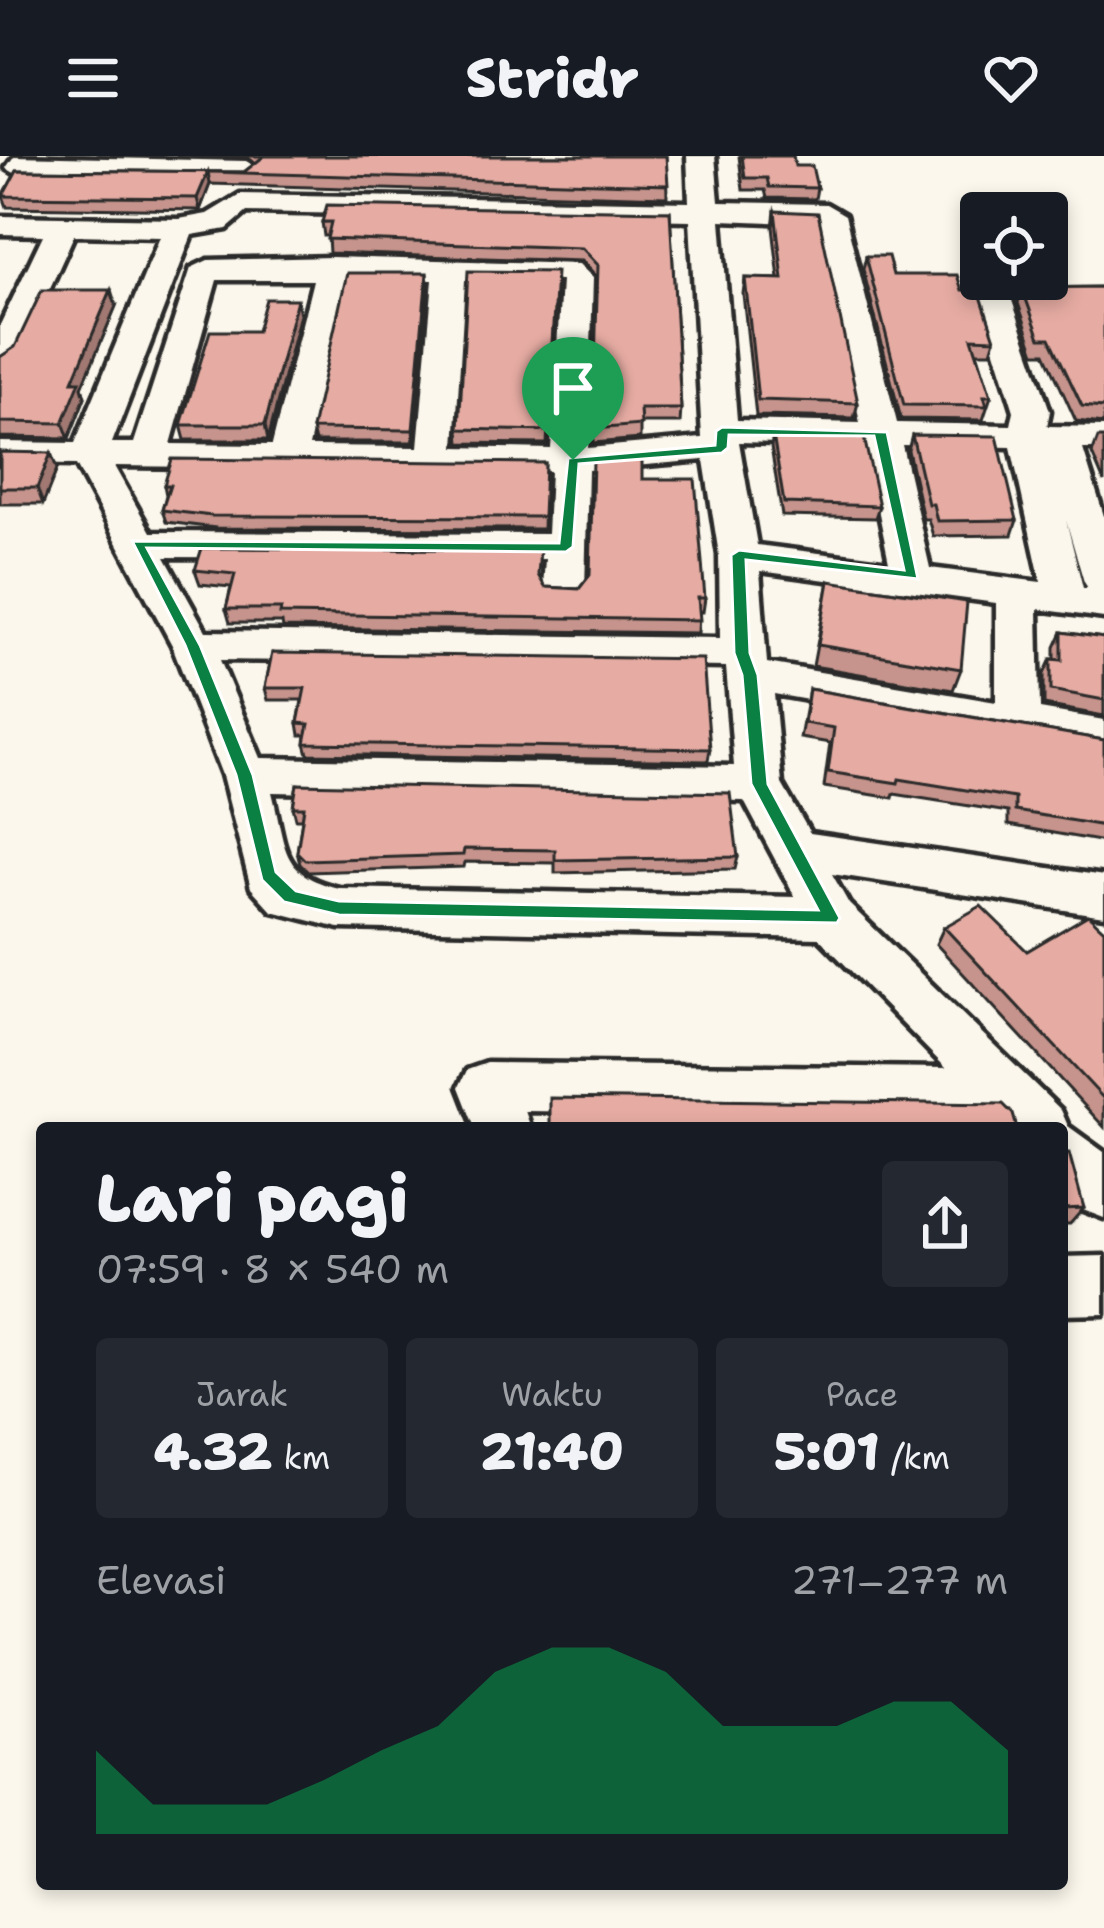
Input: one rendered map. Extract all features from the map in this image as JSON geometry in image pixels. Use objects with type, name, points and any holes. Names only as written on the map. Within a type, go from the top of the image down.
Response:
[{"type":"street","points":[[28,156],[21,168],[249,163],[240,203]]},
{"type":"street","points":[[701,156],[722,440],[739,555],[759,784],[831,918],[1024,1110]]},
{"type":"street","points":[[0,225],[179,228],[216,222],[240,203],[702,207],[832,217],[912,576]]},
{"type":"street","points":[[0,361],[63,226]]},
{"type":"street","points":[[179,228],[89,454],[193,645],[245,775],[268,875],[277,887],[303,902],[353,909],[831,918]]},
{"type":"street","points":[[288,455],[332,267]]},
{"type":"street","points":[[150,453],[202,275],[218,268],[576,275],[573,460],[564,589]]},
{"type":"street","points":[[436,457],[450,270]]},
{"type":"street","points":[[996,300],[1040,428],[1104,582]]},
{"type":"street","points":[[739,555],[1084,601],[1040,428]]},
{"type":"street","points":[[0,453],[573,460],[722,440],[880,432],[1040,428],[1104,438]]},
{"type":"street","points":[[137,544],[566,547]]},
{"type":"street","points":[[1017,589],[1018,721]]},
{"type":"street","points":[[193,645],[746,664],[1104,736]]},
{"type":"street","points":[[245,775],[759,784]]},
{"type":"street","points":[[791,849],[1103,897]]},
{"type":"street","points":[[501,1122],[487,1088],[1024,1110]]},
{"type":"street","points":[[1068,1155],[1104,1191]]},
{"type":"street","points":[[1068,1286],[1104,1285]]},
{"type":"building","points":[[262,156],[666,156],[668,185],[208,172],[197,198],[3,196],[17,170],[244,172]]},
{"type":"building","points":[[742,156],[793,156],[795,166],[812,166],[817,188],[769,187],[767,178],[745,178]]},
{"type":"building","points":[[327,205],[670,211],[681,409],[640,409],[641,425],[593,429],[598,265],[582,248],[327,239],[331,222],[322,222]]},
{"type":"building","points":[[775,211],[818,213],[858,403],[758,400],[745,278],[783,279]]},
{"type":"building","points":[[866,256],[888,256],[893,275],[957,275],[960,300],[982,300],[995,339],[972,338],[991,396],[984,396],[987,406],[904,405]]},
{"type":"building","points":[[468,271],[556,272],[547,431],[459,429]]},
{"type":"building","points":[[347,273],[427,273],[413,430],[312,429]]},
{"type":"building","points":[[1068,287],[1104,287],[1104,408],[1082,406],[1050,338],[1040,338],[1026,300],[1068,300]]},
{"type":"building","points":[[42,290],[111,290],[73,381],[80,381],[63,423],[0,422],[0,357],[15,347]]},
{"type":"building","points":[[266,299],[297,299],[265,425],[181,425],[210,331],[257,331]]},
{"type":"building","points":[[773,435],[864,437],[879,506],[784,503]]},
{"type":"building","points":[[912,435],[997,436],[1017,520],[937,521],[933,504],[928,504]]},
{"type":"building","points":[[0,452],[51,453],[37,488],[0,488]]},
{"type":"building","points":[[642,456],[642,479],[695,479],[705,598],[698,598],[700,620],[280,614],[281,609],[226,609],[235,574],[195,570],[202,548],[540,550],[538,575],[545,587],[579,589],[590,575],[593,460]]},
{"type":"building","points":[[172,459],[545,463],[543,517],[212,516],[162,510]]},
{"type":"building","points":[[829,581],[967,602],[961,669],[818,645]]},
{"type":"building","points":[[1062,632],[1104,638],[1104,700],[1051,690],[1051,659],[1062,660]]},
{"type":"building","points":[[272,653],[703,659],[710,749],[305,743],[309,724],[298,723],[305,688],[265,688]]},
{"type":"building","points":[[809,689],[1104,740],[1104,826],[1015,811],[1015,798],[828,772],[834,728],[804,723]]},
{"type":"building","points":[[297,784],[730,793],[738,857],[555,860],[555,850],[464,849],[463,855],[305,860],[297,852],[304,807],[293,807]]},
{"type":"building","points":[[981,906],[1027,951],[1088,915],[1104,930],[1104,1099],[944,927]]},
{"type":"building","points":[[550,1098],[1003,1104],[1015,1122],[550,1122]]},
{"type":"building","points":[[1068,1153],[1069,1153],[1084,1208],[1068,1209]]},
{"type":"route","points":[[722,431],[880,432],[912,576],[739,555],[742,653],[750,675],[759,784],[831,918],[339,908],[290,897],[268,875],[245,775],[193,645],[137,544],[566,547],[573,460],[722,448],[722,431]]}]
